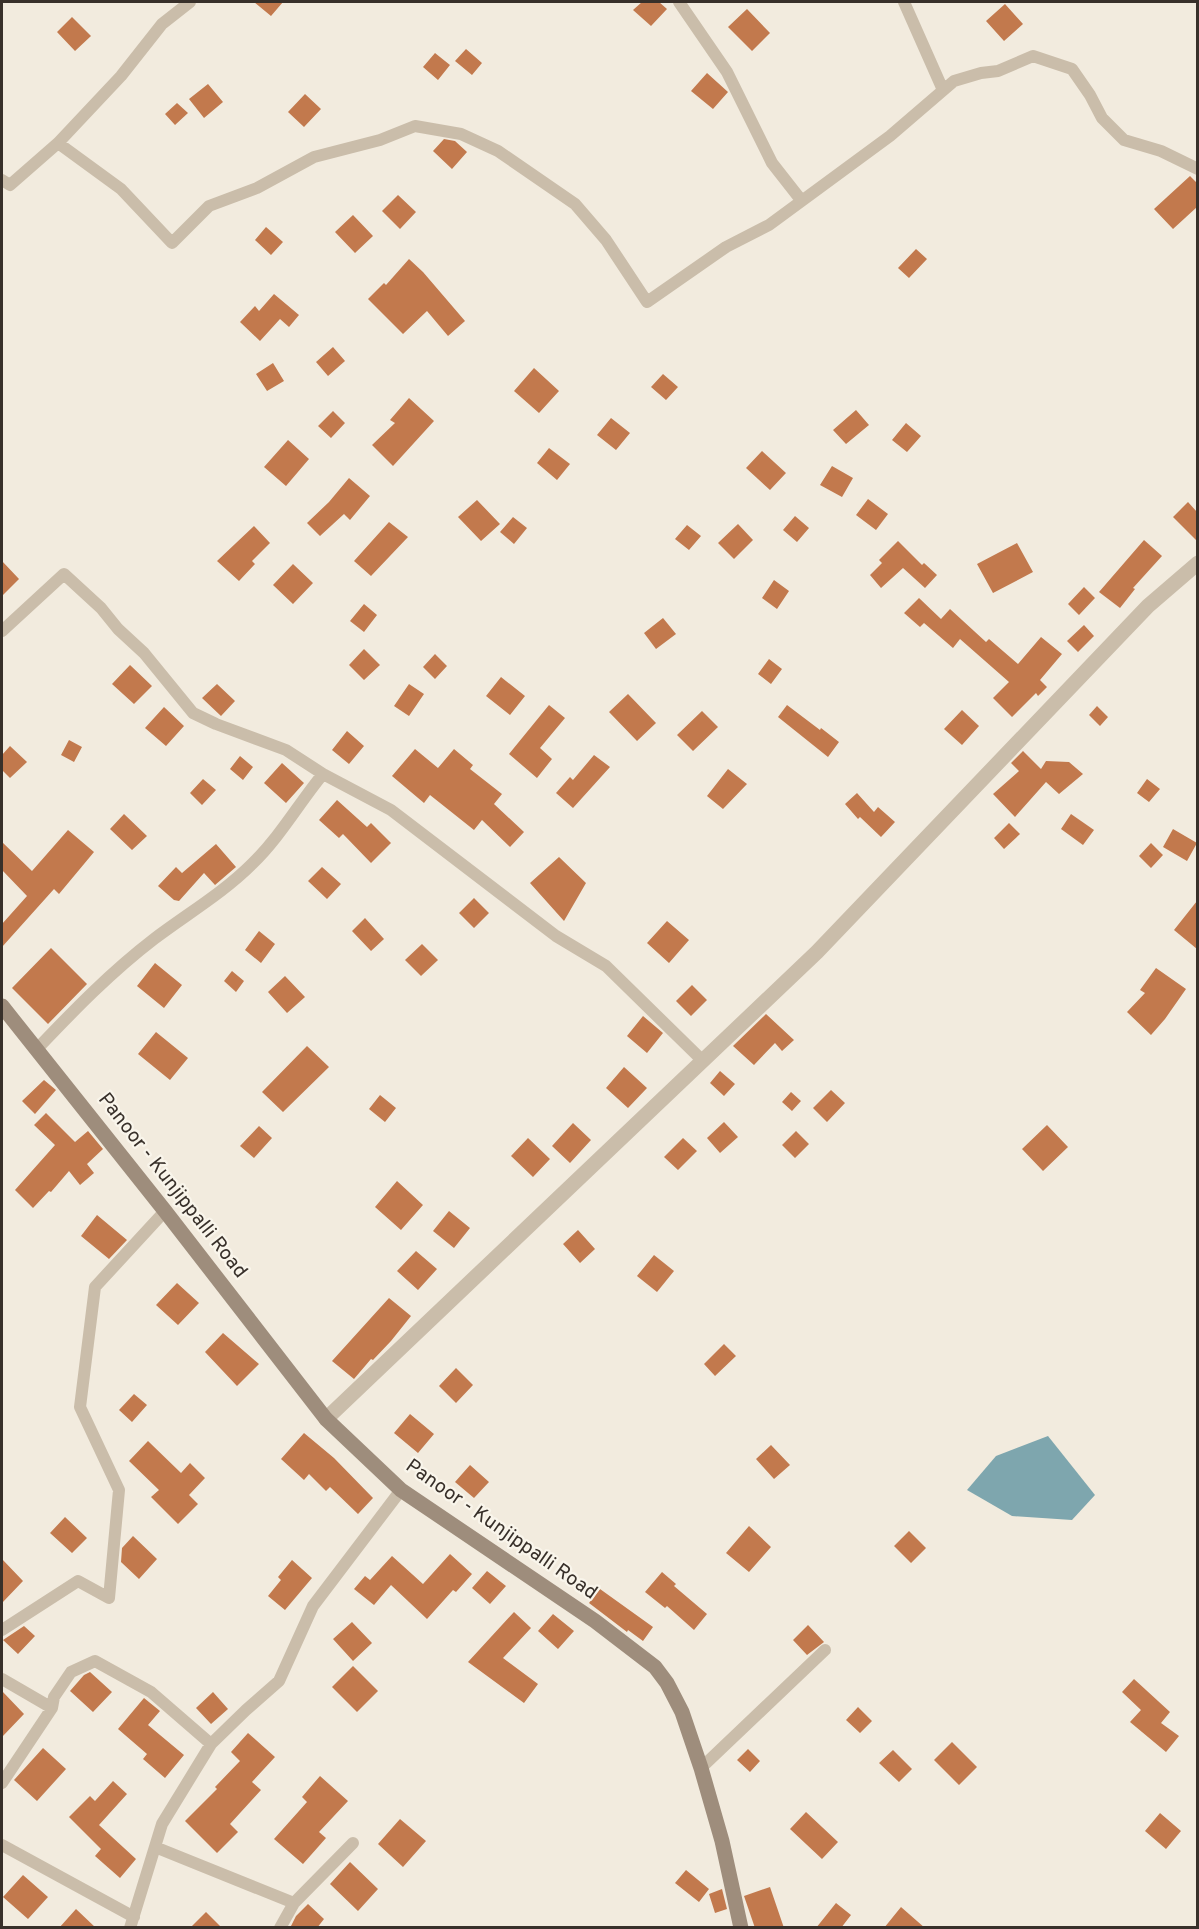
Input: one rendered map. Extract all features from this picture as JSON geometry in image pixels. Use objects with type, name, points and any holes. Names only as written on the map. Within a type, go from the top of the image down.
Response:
[{"type":"main road","name":"Panoor - Kunjippalli Road","points":[[2,1005],[165,1210],[326,1419],[401,1490],[603,1627],[655,1667],[667,1683],[682,1712],[701,1768],[722,1841],[741,1928]]},
{"type":"street","points":[[2,180],[10,185],[58,143],[121,76],[162,24],[190,2]]},
{"type":"street","points":[[679,2],[727,72],[772,164],[801,200]]},
{"type":"street","points":[[904,2],[943,90]]},
{"type":"street","points":[[58,143],[121,189],[172,243],[209,206],[257,188],[314,157],[380,140],[415,126],[461,134],[498,151],[575,204],[606,240],[647,302],[726,247],[769,225],[890,135],[954,81],[981,73],[998,71],[1033,56],[1072,69],[1102,118],[1124,140],[1161,152],[1197,169]]},
{"type":"street","points":[[326,1419],[817,952],[1148,606],[1197,563]]},
{"type":"street","points":[[2,631],[64,574],[101,608],[118,629],[144,653],[193,713],[286,750],[323,774],[391,810],[556,936],[606,966],[703,1060]]},
{"type":"street","points":[[37,1049],[96,987],[253,863],[299,808],[323,774]]},
{"type":"street","points":[[2,1630],[78,1581],[109,1598],[119,1490],[80,1407],[95,1287],[165,1210]]},
{"type":"street","points":[[2,1845],[132,1922],[162,1824],[211,1744],[279,1681],[313,1606],[401,1490]]},
{"type":"street","points":[[701,1768],[825,1650]]},
{"type":"street","points":[[2,1783],[52,1708],[54,1697],[72,1672],[95,1662],[151,1692],[211,1744]]},
{"type":"street","points":[[2,1679],[52,1708]]},
{"type":"street","points":[[280,1928],[294,1903],[354,1843]]},
{"type":"street","points":[[155,1847],[294,1903]]},
{"type":"water","points":[[1048,1436],[1095,1495],[1072,1520],[1012,1516],[967,1490],[996,1456]]},
{"type":"building","points":[[254,2],[283,2],[271,16]]},
{"type":"building","points":[[642,2],[659,2],[667,9],[651,26],[633,10]]},
{"type":"building","points":[[1005,4],[1023,24],[1004,41],[986,21]]},
{"type":"building","points":[[747,9],[770,33],[752,51],[728,27]]},
{"type":"building","points":[[72,17],[91,36],[75,51],[57,32]]},
{"type":"building","points":[[466,49],[482,63],[472,75],[455,61]]},
{"type":"building","points":[[435,53],[450,65],[438,80],[423,67]]},
{"type":"building","points":[[707,73],[728,92],[713,109],[691,91]]},
{"type":"building","points":[[208,84],[223,102],[204,118],[189,99]]},
{"type":"building","points":[[305,94],[321,109],[304,127],[288,112]]},
{"type":"building","points":[[177,103],[188,113],[175,125],[165,114]]},
{"type":"building","points":[[444,139],[455,141],[467,152],[452,169],[433,151]]},
{"type":"building","points":[[1190,176],[1197,183],[1197,207],[1173,229],[1154,209]]},
{"type":"building","points":[[398,195],[416,212],[400,229],[382,211]]},
{"type":"building","points":[[353,215],[373,236],[355,253],[335,232]]},
{"type":"building","points":[[266,227],[283,242],[271,255],[255,240]]},
{"type":"building","points":[[916,249],[927,259],[909,278],[898,268]]},
{"type":"building","points":[[409,259],[465,321],[448,336],[427,311],[403,334],[368,299],[384,283],[386,285]]},
{"type":"building","points":[[274,294],[299,315],[289,327],[280,319],[260,341],[240,322],[255,306],[259,311]]},
{"type":"building","points":[[333,347],[345,361],[328,376],[316,362]]},
{"type":"building","points":[[273,363],[284,381],[267,391],[256,374]]},
{"type":"building","points":[[534,368],[559,391],[539,413],[514,391]]},
{"type":"building","points":[[663,374],[678,387],[666,400],[651,387]]},
{"type":"building","points":[[409,398],[434,421],[393,466],[372,445],[395,423],[390,420]]},
{"type":"building","points":[[856,410],[869,425],[846,444],[833,430]]},
{"type":"building","points":[[333,411],[345,423],[331,438],[318,426]]},
{"type":"building","points":[[611,418],[630,433],[616,450],[597,435]]},
{"type":"building","points":[[906,423],[921,436],[907,452],[892,440]]},
{"type":"building","points":[[288,440],[309,459],[286,486],[264,467]]},
{"type":"building","points":[[549,448],[570,464],[557,480],[537,463]]},
{"type":"building","points":[[762,451],[786,473],[770,490],[746,468]]},
{"type":"building","points":[[832,466],[853,478],[842,497],[820,485]]},
{"type":"building","points":[[349,478],[370,496],[350,520],[344,514],[320,536],[307,523]]},
{"type":"building","points":[[868,499],[888,514],[876,530],[856,515]]},
{"type":"building","points":[[477,500],[500,524],[481,541],[458,517]]},
{"type":"building","points":[[1188,502],[1197,512],[1197,541],[1173,517]]},
{"type":"building","points":[[795,516],[809,528],[797,542],[783,530]]},
{"type":"building","points":[[513,517],[527,528],[514,544],[500,532]]},
{"type":"building","points":[[389,522],[408,537],[371,576],[354,561]]},
{"type":"building","points":[[738,524],[753,540],[734,559],[718,543]]},
{"type":"building","points":[[687,525],[701,536],[689,550],[675,539]]},
{"type":"building","points":[[254,526],[270,543],[252,561],[255,564],[239,581],[217,561]]},
{"type":"building","points":[[1144,540],[1162,556],[1133,588],[1135,589],[1120,608],[1099,592]]},
{"type":"building","points":[[898,541],[922,565],[924,563],[937,575],[925,588],[903,568],[881,588],[870,575],[882,563],[879,560]]},
{"type":"building","points":[[1017,543],[1033,572],[993,593],[977,564]]},
{"type":"building","points":[[2,561],[19,579],[2,596]]},
{"type":"building","points":[[293,564],[313,583],[293,604],[273,585]]},
{"type":"building","points":[[774,580],[789,591],[777,609],[762,598]]},
{"type":"building","points":[[1084,587],[1095,598],[1079,615],[1068,604]]},
{"type":"building","points":[[919,598],[941,619],[950,609],[986,642],[989,639],[1018,664],[1041,637],[1062,654],[1040,680],[1047,687],[1038,696],[1036,693],[1012,717],[993,698],[1009,682],[960,639],[953,648],[924,623],[920,627],[904,613]]},
{"type":"building","points":[[364,604],[377,615],[364,632],[350,621]]},
{"type":"building","points":[[663,618],[676,634],[656,649],[644,633]]},
{"type":"building","points":[[1084,625],[1094,636],[1078,652],[1067,641]]},
{"type":"building","points":[[364,649],[380,665],[364,680],[349,665]]},
{"type":"building","points":[[435,654],[447,666],[435,679],[423,667]]},
{"type":"building","points":[[769,659],[782,669],[771,684],[758,674]]},
{"type":"building","points":[[130,665],[152,686],[134,704],[112,684]]},
{"type":"building","points":[[501,677],[525,696],[510,715],[486,696]]},
{"type":"building","points":[[217,684],[235,701],[221,716],[202,698]]},
{"type":"building","points":[[409,684],[424,694],[409,716],[394,706]]},
{"type":"building","points":[[628,694],[656,723],[637,741],[609,712]]},
{"type":"building","points":[[549,705],[565,718],[540,748],[552,759],[537,778],[509,754]]},
{"type":"building","points":[[787,705],[839,742],[828,757],[778,717]]},
{"type":"building","points":[[1097,706],[1108,717],[1100,726],[1089,715]]},
{"type":"building","points":[[164,707],[184,726],[166,746],[145,728]]},
{"type":"building","points":[[962,710],[979,726],[962,745],[944,729]]},
{"type":"building","points":[[702,711],[718,727],[693,751],[677,735]]},
{"type":"building","points":[[347,731],[364,746],[349,764],[332,750]]},
{"type":"building","points":[[69,740],[82,747],[74,762],[61,755]]},
{"type":"building","points":[[10,746],[27,762],[10,778],[2,770],[2,755]]},
{"type":"building","points":[[415,749],[438,768],[454,749],[473,765],[470,769],[502,794],[494,804],[524,832],[510,847],[482,820],[474,830],[430,795],[424,803],[392,776]]},
{"type":"building","points":[[1023,751],[1041,769],[1046,761],[1069,762],[1083,774],[1059,794],[1046,782],[1015,817],[993,794],[1019,771],[1011,763]]},
{"type":"building","points":[[594,755],[610,767],[573,808],[556,793],[570,777],[573,780]]},
{"type":"building","points":[[240,756],[253,767],[243,780],[230,769]]},
{"type":"building","points":[[282,763],[304,783],[286,803],[264,783]]},
{"type":"building","points":[[728,769],[747,784],[723,809],[707,796]]},
{"type":"building","points":[[203,779],[216,790],[202,805],[190,793]]},
{"type":"building","points":[[1147,779],[1160,789],[1149,802],[1137,793]]},
{"type":"building","points":[[857,793],[874,812],[878,807],[895,822],[881,837],[860,817],[858,819],[845,804]]},
{"type":"building","points":[[337,800],[367,827],[371,823],[391,843],[371,863],[343,834],[339,838],[319,820]]},
{"type":"building","points":[[124,814],[147,836],[132,850],[110,829]]},
{"type":"building","points":[[1071,814],[1094,830],[1083,845],[1061,829]]},
{"type":"building","points":[[1009,823],[1020,834],[1004,849],[994,838]]},
{"type":"building","points":[[1173,829],[1197,843],[1187,861],[1163,847]]},
{"type":"building","points":[[68,830],[94,852],[59,894],[54,889],[2,947],[2,924],[27,896],[2,870],[2,842],[32,871]]},
{"type":"building","points":[[1151,843],[1163,855],[1151,868],[1139,856]]},
{"type":"building","points":[[216,844],[236,867],[215,885],[204,873],[179,901],[174,900],[158,886],[176,867],[182,873]]},
{"type":"building","points":[[559,857],[586,883],[564,921],[530,883]]},
{"type":"building","points":[[322,867],[341,884],[327,899],[308,881]]},
{"type":"building","points":[[474,898],[489,913],[474,928],[459,913]]},
{"type":"building","points":[[1197,901],[1197,949],[1174,930]]},
{"type":"building","points":[[365,918],[384,939],[371,951],[352,931]]},
{"type":"building","points":[[667,921],[689,940],[669,963],[647,943]]},
{"type":"building","points":[[259,931],[275,944],[261,963],[245,950]]},
{"type":"building","points":[[422,944],[438,960],[421,976],[405,960]]},
{"type":"building","points":[[51,948],[87,984],[48,1024],[12,988]]},
{"type":"building","points":[[155,963],[182,985],[164,1008],[137,986]]},
{"type":"building","points":[[1156,968],[1186,989],[1151,1035],[1127,1012],[1145,993],[1140,990]]},
{"type":"building","points":[[232,971],[244,981],[236,992],[224,981]]},
{"type":"building","points":[[285,976],[305,997],[287,1013],[268,992]]},
{"type":"building","points":[[692,985],[707,1000],[691,1016],[676,1001]]},
{"type":"building","points":[[766,1014],[794,1040],[782,1051],[775,1043],[754,1065],[733,1046]]},
{"type":"building","points":[[643,1016],[663,1033],[647,1053],[627,1036]]},
{"type":"building","points":[[156,1032],[188,1058],[170,1080],[138,1054]]},
{"type":"building","points":[[307,1046],[329,1067],[283,1112],[262,1092]]},
{"type":"building","points":[[624,1067],[647,1088],[628,1108],[606,1088]]},
{"type":"building","points":[[720,1071],[735,1084],[724,1096],[710,1083]]},
{"type":"building","points":[[44,1080],[56,1090],[35,1114],[22,1101]]},
{"type":"building","points":[[831,1090],[845,1103],[827,1122],[813,1108]]},
{"type":"building","points":[[791,1092],[801,1101],[792,1111],[782,1102]]},
{"type":"building","points":[[380,1095],[396,1108],[385,1122],[369,1109]]},
{"type":"building","points":[[46,1113],[75,1142],[88,1131],[103,1149],[87,1164],[94,1173],[80,1185],[69,1171],[33,1208],[15,1190],[55,1145],[34,1125]]},
{"type":"building","points":[[724,1122],[738,1137],[720,1153],[707,1138]]},
{"type":"building","points":[[573,1123],[591,1140],[570,1163],[552,1146]]},
{"type":"building","points":[[1047,1125],[1068,1147],[1043,1171],[1022,1149]]},
{"type":"building","points":[[259,1126],[272,1138],[254,1158],[240,1146]]},
{"type":"building","points":[[796,1131],[809,1144],[795,1158],[782,1145]]},
{"type":"building","points":[[528,1138],[550,1159],[533,1177],[511,1156]]},
{"type":"building","points":[[683,1138],[697,1151],[678,1170],[664,1157]]},
{"type":"building","points":[[397,1181],[423,1205],[401,1230],[375,1207]]},
{"type":"building","points":[[449,1211],[470,1228],[454,1248],[433,1231]]},
{"type":"building","points":[[97,1215],[127,1240],[109,1259],[81,1236]]},
{"type":"building","points":[[578,1230],[595,1249],[580,1263],[563,1244]]},
{"type":"building","points":[[416,1251],[437,1269],[418,1290],[397,1271]]},
{"type":"building","points":[[654,1255],[674,1271],[657,1292],[637,1276]]},
{"type":"building","points":[[177,1283],[199,1303],[178,1325],[156,1305]]},
{"type":"building","points":[[389,1298],[411,1316],[391,1341],[354,1379],[332,1361]]},
{"type":"building","points":[[223,1333],[259,1364],[237,1386],[205,1352]]},
{"type":"building","points":[[724,1344],[736,1356],[715,1376],[704,1364]]},
{"type":"building","points":[[456,1368],[473,1385],[456,1403],[439,1386]]},
{"type":"building","points":[[134,1394],[147,1405],[132,1422],[119,1410]]},
{"type":"building","points":[[410,1414],[434,1434],[418,1453],[394,1433]]},
{"type":"building","points":[[304,1433],[334,1458],[373,1498],[358,1514],[330,1487],[326,1491],[309,1474],[304,1480],[281,1459]]},
{"type":"building","points":[[148,1441],[181,1473],[190,1463],[205,1478],[189,1495],[198,1504],[178,1524],[151,1497],[159,1490],[129,1461]]},
{"type":"building","points":[[771,1445],[790,1465],[774,1479],[756,1459]]},
{"type":"building","points":[[470,1465],[489,1482],[474,1498],[455,1482]]},
{"type":"building","points":[[65,1517],[87,1538],[72,1553],[50,1533]]},
{"type":"building","points":[[749,1526],[771,1547],[749,1572],[726,1553]]},
{"type":"building","points":[[909,1531],[926,1548],[911,1563],[894,1546]]},
{"type":"building","points":[[133,1536],[157,1559],[139,1579],[121,1562],[122,1548]]},
{"type":"building","points":[[450,1554],[472,1574],[456,1592],[453,1590],[427,1619],[391,1585],[374,1605],[354,1589],[365,1576],[370,1580],[392,1556],[423,1584]]},
{"type":"building","points":[[2,1559],[23,1581],[2,1603]]},
{"type":"building","points":[[292,1560],[312,1578],[285,1610],[268,1596],[281,1580],[278,1577]]},
{"type":"building","points":[[487,1571],[506,1586],[490,1604],[472,1588]]},
{"type":"building","points":[[662,1572],[676,1584],[674,1586],[707,1614],[694,1630],[667,1606],[665,1608],[645,1592]]},
{"type":"building","points":[[600,1589],[653,1627],[643,1641],[628,1630],[627,1632],[589,1603]]},
{"type":"building","points":[[514,1612],[531,1628],[503,1658],[538,1684],[524,1703],[468,1662]]},
{"type":"building","points":[[553,1614],[574,1631],[558,1649],[538,1631]]},
{"type":"building","points":[[352,1622],[372,1643],[353,1661],[333,1639]]},
{"type":"building","points":[[808,1625],[824,1642],[807,1655],[793,1640]]},
{"type":"building","points":[[24,1626],[35,1636],[18,1654],[3,1640]]},
{"type":"building","points":[[353,1666],[378,1691],[357,1712],[332,1687]]},
{"type":"building","points":[[90,1672],[112,1692],[93,1712],[70,1691],[84,1675]]},
{"type":"building","points":[[1134,1679],[1170,1712],[1161,1723],[1179,1736],[1166,1752],[1130,1722],[1141,1710],[1122,1692]]},
{"type":"building","points":[[2,1691],[24,1714],[2,1737]]},
{"type":"building","points":[[213,1692],[228,1709],[211,1724],[196,1708]]},
{"type":"building","points":[[144,1698],[160,1711],[148,1725],[184,1755],[165,1778],[143,1759],[147,1754],[118,1729]]},
{"type":"building","points":[[858,1707],[872,1721],[860,1733],[846,1720]]},
{"type":"building","points":[[248,1733],[275,1757],[252,1782],[261,1790],[230,1824],[238,1832],[217,1853],[185,1821],[217,1789],[215,1787],[240,1761],[231,1752]]},
{"type":"building","points":[[952,1742],[977,1767],[959,1785],[934,1760]]},
{"type":"building","points":[[43,1748],[66,1769],[37,1801],[14,1780]]},
{"type":"building","points":[[748,1749],[760,1761],[750,1772],[737,1760]]},
{"type":"building","points":[[893,1750],[912,1769],[899,1782],[879,1763]]},
{"type":"building","points":[[320,1776],[348,1801],[319,1832],[326,1838],[303,1864],[274,1839],[307,1802],[302,1797]]},
{"type":"building","points":[[113,1781],[127,1794],[99,1825],[136,1859],[120,1878],[95,1856],[101,1849],[69,1817],[90,1796],[95,1801]]},
{"type":"building","points":[[806,1812],[838,1842],[822,1859],[790,1829]]},
{"type":"building","points":[[1160,1813],[1181,1831],[1166,1849],[1145,1831]]},
{"type":"building","points":[[400,1819],[426,1841],[403,1867],[378,1844]]},
{"type":"building","points":[[350,1862],[378,1889],[358,1911],[330,1884]]},
{"type":"building","points":[[686,1870],[709,1889],[699,1902],[675,1883]]},
{"type":"building","points":[[23,1875],[48,1897],[28,1919],[3,1897]]},
{"type":"building","points":[[770,1887],[784,1928],[755,1928],[744,1896]]},
{"type":"building","points":[[722,1889],[727,1909],[715,1913],[709,1894]]},
{"type":"building","points":[[836,1903],[851,1915],[841,1928],[816,1928]]},
{"type":"building","points":[[308,1904],[324,1919],[317,1928],[290,1928],[296,1916]]},
{"type":"building","points":[[901,1907],[925,1928],[884,1928]]},
{"type":"building","points":[[76,1909],[96,1928],[59,1928]]},
{"type":"building","points":[[206,1912],[222,1928],[190,1928]]}]
